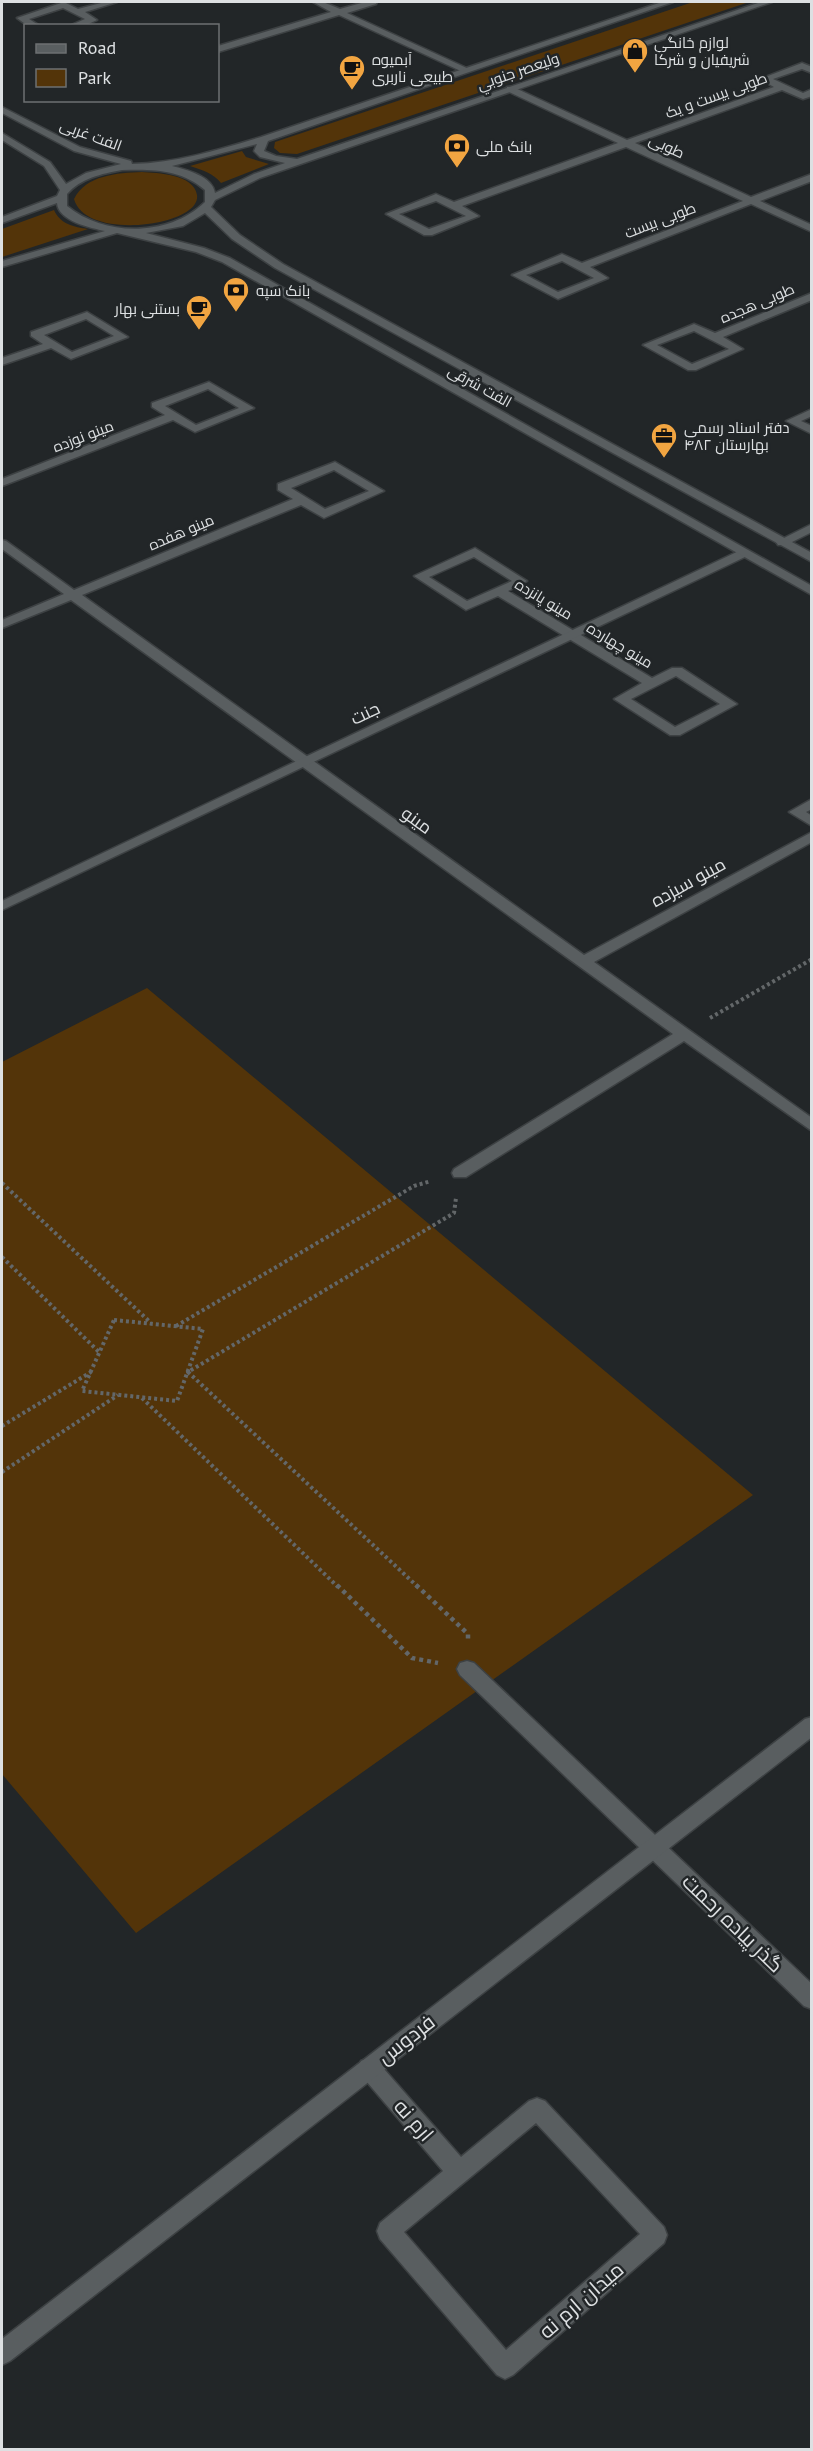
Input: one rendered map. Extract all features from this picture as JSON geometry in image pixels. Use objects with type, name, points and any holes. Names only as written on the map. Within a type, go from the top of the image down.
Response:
[{"type":"street","points":[[77,12],[113,2]]},
{"type":"street","points":[[317,2],[466,70]]},
{"type":"street","points":[[219,49],[373,2]]},
{"type":"street","name":"وليعصر جنوبي","points":[[157,167],[211,155],[264,139],[669,2]]},
{"type":"street","name":"وليعصر جنوبي","points":[[121,231],[144,231],[197,217],[209,203],[257,176],[768,2]]},
{"type":"street","points":[[32,24],[21,18],[64,5],[93,20],[80,24]]},
{"type":"street","points":[[812,70],[802,66],[765,80],[803,96],[812,93]]},
{"type":"street","name":"طوبی بیست و یک","points":[[453,206],[782,87]]},
{"type":"street","name":"طوبی","points":[[510,90],[812,229]]},
{"type":"street","name":"الفت غربی","points":[[2,110],[78,149],[141,166]]},
{"type":"street","points":[[2,136],[47,164],[63,194],[62,207],[69,215],[81,223],[121,231]]},
{"type":"street","points":[[264,139],[259,151],[263,155],[299,162]]},
{"type":"street","points":[[2,219],[63,194],[74,182],[95,173],[141,166],[157,167]]},
{"type":"street","name":"الفت شرقی","points":[[157,167],[176,170],[197,178],[210,189],[209,203],[236,237],[279,266],[812,558]]},
{"type":"street","name":"طوبی بیست","points":[[581,267],[812,177]]},
{"type":"street","points":[[436,197],[453,206],[474,216],[428,233],[391,214],[436,197]]},
{"type":"street","points":[[2,264],[121,231]]},
{"type":"street","name":"الفت شرقی","points":[[121,231],[200,250],[226,260],[812,591]]},
{"type":"street","points":[[562,257],[581,267],[603,278],[558,296],[517,275],[562,257]]},
{"type":"street","name":"طوبی هجده","points":[[714,337],[812,296]]},
{"type":"street","points":[[87,315],[123,337],[71,356],[52,344],[35,334],[87,315]]},
{"type":"street","points":[[694,327],[714,337],[738,349],[692,368],[648,345],[694,327]]},
{"type":"street","points":[[2,362],[52,344]]},
{"type":"street","points":[[209,385],[248,408],[195,429],[174,416],[156,405],[209,385]]},
{"type":"street","points":[[812,412],[792,421],[812,432]]},
{"type":"street","name":"مینو نوزده","points":[[2,483],[174,416]]},
{"type":"street","points":[[335,465],[378,491],[324,514],[302,500],[282,487],[335,465]]},
{"type":"street","name":"مینو هفده","points":[[2,624],[302,500]]},
{"type":"street","points":[[782,542],[812,527]]},
{"type":"street","name":"مینو","points":[[2,544],[812,1126]]},
{"type":"street","points":[[475,552],[521,581],[499,591],[466,606],[420,576],[475,552]]},
{"type":"street","name":"جنت","points":[[2,904],[743,553]]},
{"type":"street","name":"مینو پانزده","points":[[499,591],[571,635]]},
{"type":"street","name":"مینو چهارده","points":[[571,635],[652,684]]},
{"type":"street","points":[[677,671],[730,704],[675,732],[621,699],[652,684],[677,671]]},
{"type":"street","points":[[812,803],[796,812],[812,822]]},
{"type":"street","name":"مینو سیزده","points":[[583,962],[812,836]]},
{"type":"street","points":[[460,1173],[684,1034]]},
{"type":"street","name":"گذر پیاده رحمت","points":[[467,1669],[812,1999]]},
{"type":"street","name":"فردوس","points":[[2,2353],[812,1725]]},
{"type":"street","name":"ارم نه","points":[[369,2068],[459,2172]]},
{"type":"street","name":"میدان ارم نه","points":[[537,2108],[656,2235],[505,2367],[388,2231],[459,2172],[537,2108]]},
{"type":"path","points":[[684,1034],[812,959]]},
{"type":"path","points":[[176,1326],[414,1186],[460,1173],[454,1213],[188,1372]]},
{"type":"path","points":[[2,1183],[152,1324]]},
{"type":"path","points":[[2,1257],[100,1353]]},
{"type":"path","points":[[114,1320],[176,1326],[203,1329],[177,1401],[82,1391],[114,1320]]},
{"type":"path","points":[[2,1426],[91,1371]]},
{"type":"path","points":[[142,1398],[412,1658],[467,1669],[468,1634],[188,1372]]},
{"type":"path","points":[[2,1472],[118,1395]]},
{"type":"green space","points":[[693,2],[749,2],[297,154],[280,153],[274,148],[275,142]]},
{"type":"green space","points":[[242,151],[246,157],[269,164],[221,183],[211,174],[190,166]]},
{"type":"green space","points":[[142,172],[174,176],[189,183],[197,195],[195,204],[178,216],[162,221],[126,225],[93,219],[81,211],[74,199],[79,191],[94,180],[123,173]]},
{"type":"green space","points":[[54,210],[64,222],[88,229],[2,257],[2,229]]},
{"type":"green space","points":[[147,988],[753,1495],[136,1933],[2,1774],[2,1062]]},
{"type":"place","name":"لوازم خانگی شریفیان و شرکا","points":[[635,74]]},
{"type":"place","name":"آبمیوه طبیعی ناربری","points":[[352,91]]},
{"type":"place","name":"بانک ملی","points":[[457,169]]},
{"type":"place","name":"بانک سپه","points":[[236,313]]},
{"type":"place","name":"بستنی بهار","points":[[199,331]]},
{"type":"place","name":"دفتر اسناد رسمی ۴۸۲ بهارستان","points":[[664,459]]}]
